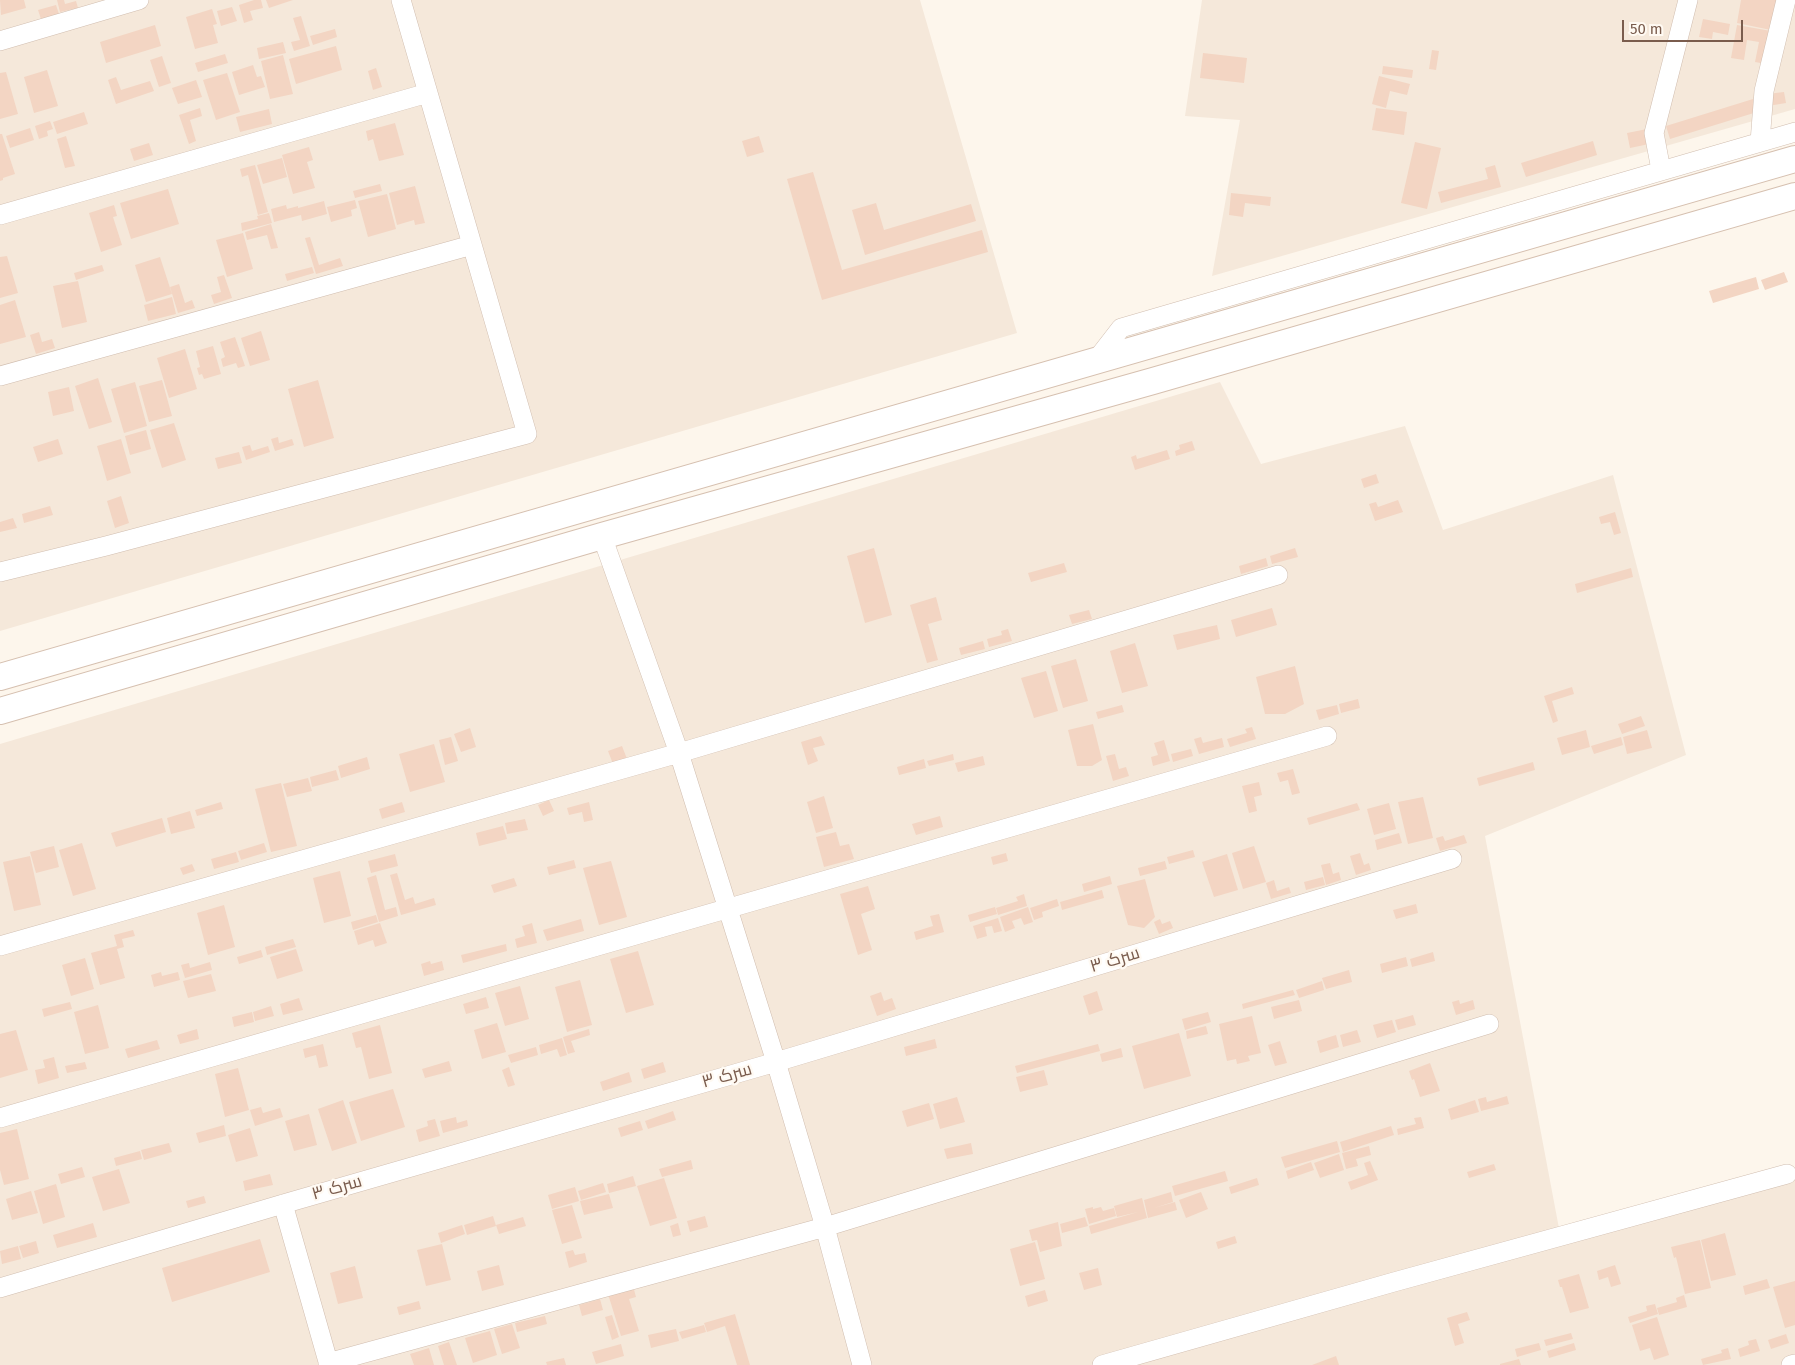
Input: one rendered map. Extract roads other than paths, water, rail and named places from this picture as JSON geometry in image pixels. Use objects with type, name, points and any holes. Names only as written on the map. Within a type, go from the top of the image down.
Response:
[{"type":"main road","points":[[0,677],[1795,159]]},
{"type":"main road","points":[[0,710],[602,536],[1153,381],[1795,196]]},
{"type":"main road","points":[[1144,346],[1153,381]]},
{"type":"street","points":[[0,41],[139,0]]},
{"type":"street","points":[[0,572],[115,544],[527,434],[401,0]]},
{"type":"street","points":[[1661,170],[1654,133],[1688,0]]},
{"type":"street","points":[[1760,142],[1764,91],[1786,0]]},
{"type":"street","points":[[0,215],[428,93]]},
{"type":"street","points":[[1097,359],[1121,328],[1795,132]]},
{"type":"street","points":[[0,376],[472,244]]},
{"type":"street","points":[[602,536],[678,753],[776,1062],[825,1227],[862,1365]]},
{"type":"street","points":[[0,946],[678,753],[1278,574]]},
{"type":"street","points":[[0,1118],[1327,736]]},
{"type":"street","name":"سرک ۳","points":[[0,1288],[283,1204],[776,1062],[1452,859]]},
{"type":"street","points":[[283,1204],[328,1364],[825,1227],[1490,1024]]},
{"type":"street","points":[[1102,1365],[1394,1282],[1787,1174]]},
{"type":"street","points":[[1791,1365],[1795,1364]]}]
